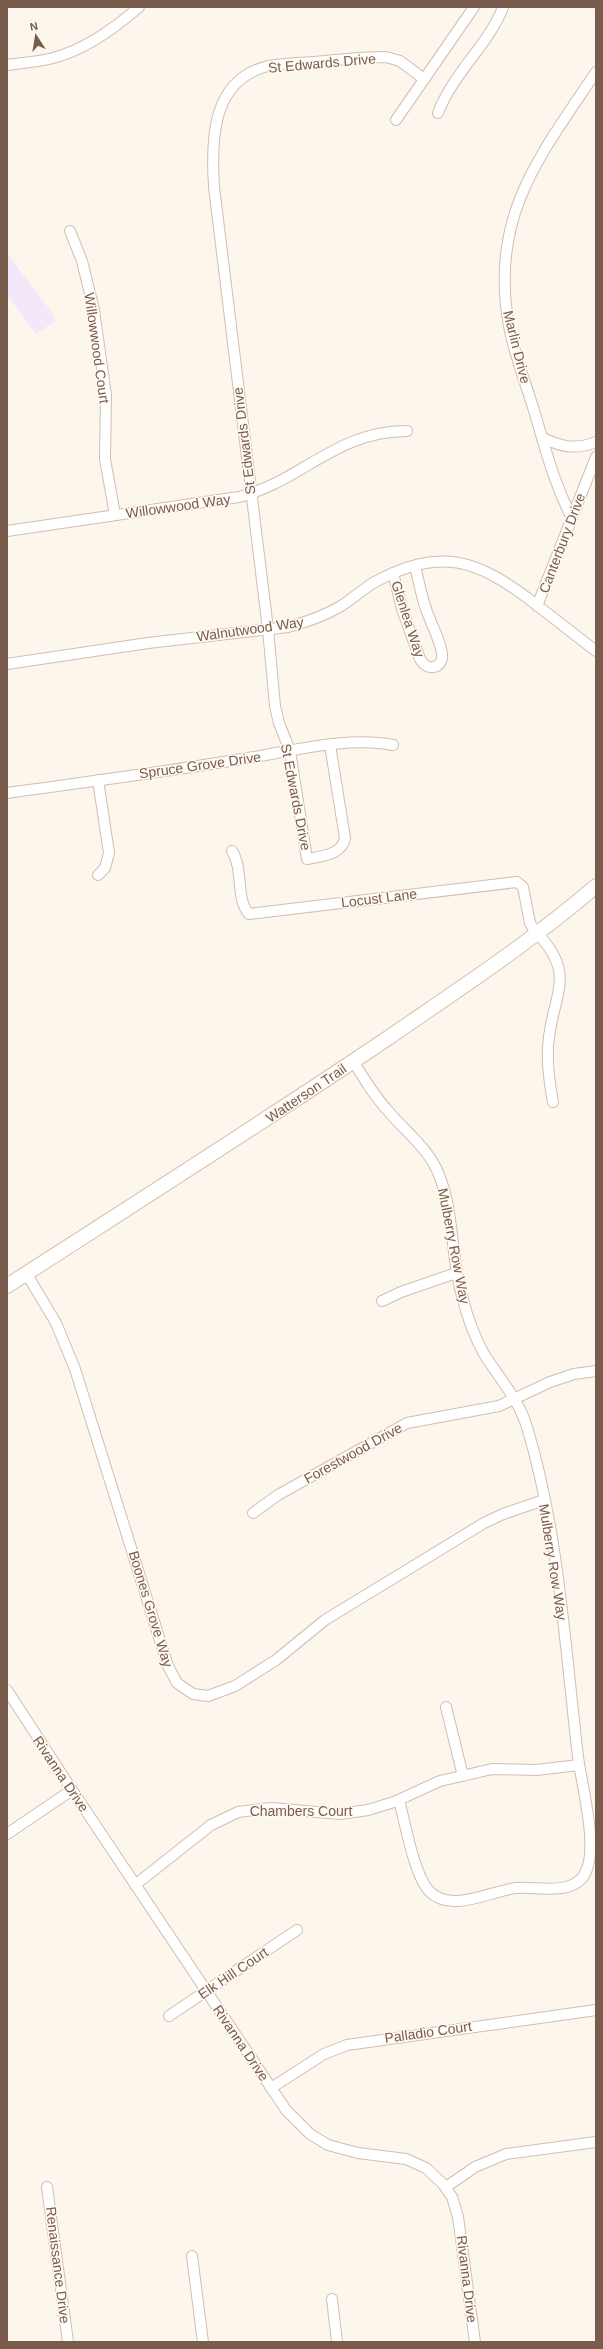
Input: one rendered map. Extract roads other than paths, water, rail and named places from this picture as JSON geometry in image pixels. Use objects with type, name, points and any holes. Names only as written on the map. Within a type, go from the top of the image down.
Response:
[{"type":"main road","name":"Watterson Trail","points":[[7,1286],[233,1141],[353,1061],[537,935],[596,886]]},
{"type":"street","points":[[7,65],[40,61],[65,54],[88,44],[139,7]]},
{"type":"street","points":[[396,120],[474,7]]},
{"type":"street","points":[[438,113],[454,80],[493,25],[503,7]]},
{"type":"street","name":"St Edwards Drive","points":[[330,745],[345,838],[344,845],[336,852],[307,859],[290,751],[279,723],[275,706],[268,629],[250,493],[214,177],[214,129],[221,105],[231,90],[246,76],[259,69],[278,64],[386,57],[400,61],[424,79]]},
{"type":"street","name":"Marlin Drive","points":[[572,518],[553,477],[543,438],[509,326],[505,268],[509,235],[519,200],[535,164],[596,72]]},
{"type":"street","name":"Willowwood Court","points":[[70,231],[82,261],[94,310],[106,395],[105,459],[115,515]]},
{"type":"street","name":"Willowwood Way","points":[[7,531],[239,497],[288,478],[340,446],[368,436],[407,431]]},
{"type":"street","points":[[543,438],[568,447],[578,447],[596,442]]},
{"type":"street","name":"Canterbury Drive","points":[[538,606],[596,457]]},
{"type":"street","name":"Walnutwood Way","points":[[7,664],[156,642],[288,627],[317,618],[341,606],[372,584],[393,574],[432,563],[453,562],[476,566],[502,579],[596,651]]},
{"type":"street","name":"Glenlea Way","points":[[393,574],[402,609],[420,659],[424,665],[430,668],[436,667],[440,663],[442,653],[426,609],[415,567]]},
{"type":"street","name":"Spruce Grove Drive","points":[[7,793],[330,745],[381,742],[393,745]]},
{"type":"street","points":[[98,780],[109,853],[105,868],[98,876]]},
{"type":"street","name":"Locust Lane","points":[[232,851],[237,858],[242,904],[249,914],[517,882],[523,887],[530,923],[537,935]]},
{"type":"street","points":[[537,935],[550,947],[557,960],[562,980],[549,1038],[550,1083],[553,1102]]},
{"type":"street","name":"Mulberry Row Way","points":[[353,1061],[386,1110],[415,1138],[435,1167],[446,1197],[456,1273],[475,1337],[516,1400],[526,1425],[555,1554],[563,1610],[565,1646],[579,1765],[590,1839],[586,1872],[576,1883],[560,1888],[516,1888],[454,1901],[438,1898],[429,1891],[419,1872],[399,1800]]},
{"type":"street","name":"Boones Grove Way","points":[[26,1273],[56,1323],[75,1369],[168,1666],[177,1683],[193,1694],[208,1696],[235,1686],[276,1660],[325,1620],[477,1527],[503,1514],[544,1500]]},
{"type":"street","points":[[382,1301],[401,1292],[456,1273]]},
{"type":"street","name":"Forestwood Drive","points":[[253,1513],[278,1495],[407,1422],[499,1406],[516,1400],[550,1382],[574,1374],[596,1371]]},
{"type":"street","name":"Rivanna Drive","points":[[7,1690],[135,1885],[271,2088],[297,2123],[319,2140],[343,2150],[406,2159],[426,2168],[446,2188],[458,2217],[475,2342]]},
{"type":"street","points":[[446,1708],[463,1776]]},
{"type":"street","name":"Chambers Court","points":[[135,1885],[211,1825],[238,1812],[271,1808],[340,1814],[368,1810],[399,1800],[440,1781],[492,1769],[536,1770],[579,1765]]},
{"type":"street","points":[[7,1834],[72,1790]]},
{"type":"street","name":"Elk Hill Court","points":[[169,2016],[297,1930]]},
{"type":"street","name":"Palladio Court","points":[[271,2088],[324,2054],[347,2045],[596,2010]]},
{"type":"street","points":[[446,2188],[475,2167],[506,2154],[596,2142]]},
{"type":"street","name":"Renaissance Drive","points":[[47,2187],[68,2342]]},
{"type":"street","points":[[192,2256],[203,2342]]},
{"type":"street","points":[[332,2299],[337,2342]]}]
